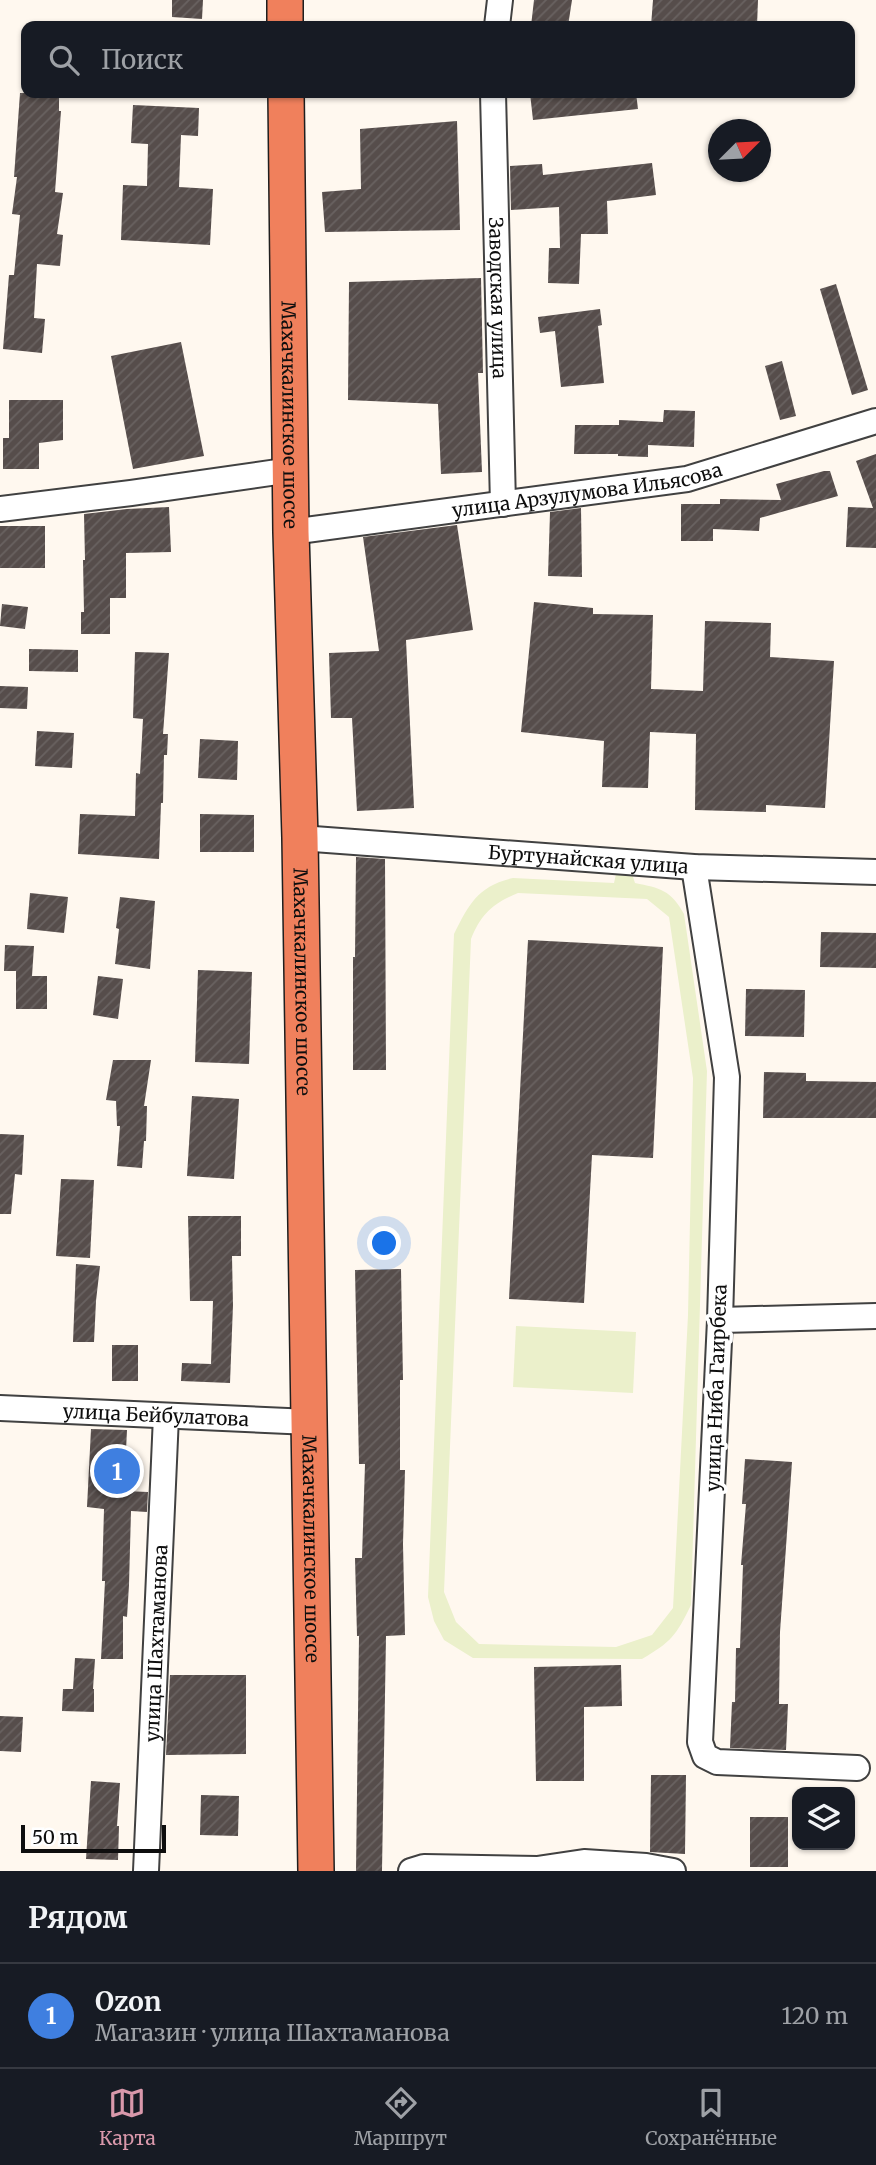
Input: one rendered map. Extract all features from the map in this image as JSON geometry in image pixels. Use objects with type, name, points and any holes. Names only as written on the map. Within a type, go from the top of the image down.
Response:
[{"type":"highway","points":[[285,0],[285,21]]},
{"type":"highway","name":"Махачкалинское шоссе","points":[[286,98],[290,532],[300,838],[316,1871]]},
{"type":"street","points":[[497,21],[500,0]]},
{"type":"street","name":"Заводская улица","points":[[492,98],[503,504]]},
{"type":"street","name":"улица Арзулумова Ильясова","points":[[290,532],[687,479],[876,421]]},
{"type":"street","points":[[0,509],[291,470]]},
{"type":"street","name":"Буртунайская улица","points":[[300,838],[694,867],[876,872]]},
{"type":"street","name":"улица Ниба Гаирбека","points":[[694,867],[727,1077],[720,1320],[700,1742],[705,1756],[717,1762],[857,1768]]},
{"type":"street","points":[[720,1320],[876,1316]]},
{"type":"street","name":"улица Бейбулатова","points":[[0,1408],[310,1422]]},
{"type":"street","name":"улица Шахтаманова","points":[[146,1871],[166,1416]]},
{"type":"street","points":[[411,1871],[424,1867],[537,1869],[584,1862],[646,1866],[673,1871]]},
{"type":"green space","points":[[616,874],[632,874],[635,883],[664,891],[684,914],[707,1071],[691,1605],[672,1637],[642,1659],[473,1658],[444,1640],[434,1621],[428,1597],[454,934],[476,898],[501,881],[513,878],[614,883]],"holes":[[[518,893],[647,899],[669,917],[693,1078],[688,1315],[673,1608],[652,1635],[616,1647],[479,1644],[456,1622],[444,1592],[471,939],[489,910]]]},
{"type":"green space","points":[[516,1326],[636,1332],[633,1393],[513,1387]]},
{"type":"building","points":[[172,0],[203,0],[202,19],[172,17]]},
{"type":"building","points":[[534,0],[572,0],[569,21],[532,21]]},
{"type":"building","points":[[653,0],[758,0],[757,21],[651,21]]},
{"type":"building","points":[[20,93],[21,98],[59,98],[61,111],[55,192],[63,193],[57,234],[63,235],[60,266],[37,264],[34,318],[45,319],[42,353],[3,349],[9,275],[14,275],[20,215],[12,214],[17,177],[14,177]]},
{"type":"building","points":[[531,98],[637,98],[638,109],[533,120]]},
{"type":"building","points":[[133,105],[199,108],[198,136],[181,135],[179,187],[213,189],[210,245],[121,240],[123,185],[147,186],[148,144],[131,143]]},
{"type":"building","points":[[457,121],[460,230],[325,232],[322,192],[361,189],[360,129]]},
{"type":"building","points":[[652,163],[656,195],[607,201],[608,234],[581,234],[579,284],[548,283],[549,248],[560,248],[559,207],[511,210],[510,166],[542,164],[543,175]]},
{"type":"building","points":[[481,278],[483,373],[478,373],[482,472],[441,474],[438,404],[348,400],[349,282]]},
{"type":"building","points":[[836,284],[868,390],[852,395],[820,289]]},
{"type":"building","points":[[600,309],[602,325],[598,326],[604,383],[561,387],[555,331],[540,333],[538,317]]},
{"type":"building","points":[[181,342],[204,456],[133,469],[111,356]]},
{"type":"building","points":[[782,361],[796,416],[780,420],[765,366]]},
{"type":"building","points":[[9,400],[63,400],[63,440],[39,443],[39,469],[3,469],[3,438],[9,438]]},
{"type":"building","points":[[664,410],[695,411],[694,447],[648,445],[648,457],[574,454],[575,425],[619,425],[619,420],[663,422]]},
{"type":"building","points":[[876,454],[876,548],[846,547],[848,507],[873,508],[856,461]]},
{"type":"building","points":[[830,471],[838,496],[760,518],[759,531],[713,529],[713,541],[681,541],[681,504],[720,504],[720,499],[781,500],[776,484]]},
{"type":"building","points":[[169,507],[171,552],[126,553],[126,598],[110,598],[110,634],[81,634],[81,612],[84,612],[84,514]]},
{"type":"building","points":[[581,508],[582,577],[548,576],[550,512]]},
{"type":"building","points":[[457,525],[473,630],[406,640],[414,808],[357,811],[352,718],[331,718],[329,653],[379,651],[363,537]]},
{"type":"building","points":[[0,526],[45,526],[45,568],[0,568]]},
{"type":"building","points":[[534,602],[593,608],[593,614],[653,615],[651,689],[703,691],[705,621],[771,623],[770,657],[834,661],[825,808],[766,805],[766,812],[695,810],[696,734],[650,732],[648,788],[602,787],[604,741],[521,732]]},
{"type":"building","points":[[2,604],[28,607],[25,629],[0,626]]},
{"type":"building","points":[[29,649],[78,650],[78,672],[29,671]]},
{"type":"building","points":[[135,652],[169,653],[163,734],[168,734],[167,755],[164,755],[159,859],[78,854],[80,814],[135,816],[136,773],[140,774],[143,719],[133,718]]},
{"type":"building","points":[[0,686],[28,687],[27,709],[0,708]]},
{"type":"building","points":[[37,731],[74,733],[72,768],[35,766]]},
{"type":"building","points":[[200,739],[238,741],[237,780],[198,778]]},
{"type":"building","points":[[200,814],[254,815],[254,852],[200,852]]},
{"type":"building","points":[[356,857],[385,859],[386,1070],[353,1070]]},
{"type":"building","points":[[30,893],[68,897],[64,933],[27,929]]},
{"type":"building","points":[[120,897],[155,901],[150,969],[115,964]]},
{"type":"building","points":[[821,932],[876,933],[876,968],[820,967]]},
{"type":"building","points":[[528,940],[663,947],[653,1158],[592,1155],[584,1303],[509,1299]]},
{"type":"building","points":[[5,945],[34,946],[32,976],[47,976],[47,1009],[16,1009],[16,971],[4,971]]},
{"type":"building","points":[[198,970],[252,972],[249,1064],[195,1062]]},
{"type":"building","points":[[98,976],[123,979],[118,1019],[93,1015]]},
{"type":"building","points":[[746,989],[805,990],[804,1037],[745,1036]]},
{"type":"building","points":[[113,1060],[151,1060],[144,1106],[147,1106],[146,1141],[142,1168],[117,1166],[120,1126],[117,1126],[116,1101],[106,1100]]},
{"type":"building","points":[[764,1072],[806,1073],[806,1081],[876,1082],[876,1118],[763,1118]]},
{"type":"building","points":[[192,1096],[239,1099],[234,1179],[187,1176]]},
{"type":"building","points":[[0,1134],[24,1135],[22,1175],[15,1174],[11,1214],[0,1214]]},
{"type":"building","points":[[61,1179],[94,1180],[90,1258],[56,1256]]},
{"type":"building","points":[[188,1216],[241,1216],[241,1256],[232,1256],[230,1383],[181,1381],[182,1363],[211,1364],[213,1301],[190,1301]]},
{"type":"building","points":[[76,1264],[100,1266],[94,1342],[73,1342]]},
{"type":"building","points":[[401,1269],[403,1380],[400,1380],[400,1470],[405,1470],[405,1635],[386,1636],[382,1871],[356,1871],[359,1636],[355,1558],[362,1558],[365,1464],[359,1464],[355,1270]]},
{"type":"building","points":[[112,1345],[138,1345],[138,1381],[112,1381]]},
{"type":"building","points":[[91,1429],[127,1430],[124,1491],[148,1492],[147,1512],[131,1511],[127,1617],[123,1616],[123,1659],[101,1659],[105,1581],[102,1581],[104,1509],[87,1507]]},
{"type":"building","points":[[745,1459],[792,1462],[780,1632],[779,1704],[788,1704],[786,1750],[730,1748],[732,1702],[735,1702],[736,1648],[740,1648],[741,1565],[746,1504],[742,1504]]},
{"type":"building","points":[[75,1658],[95,1659],[94,1712],[62,1711],[63,1689],[73,1689]]},
{"type":"building","points":[[621,1665],[622,1706],[584,1707],[584,1781],[536,1781],[534,1667]]},
{"type":"building","points":[[170,1675],[246,1675],[246,1754],[166,1755]]},
{"type":"building","points":[[0,1716],[23,1717],[21,1752],[0,1751]]},
{"type":"building","points":[[651,1775],[686,1775],[685,1854],[650,1852]]},
{"type":"building","points":[[91,1781],[120,1783],[118,1860],[86,1859]]},
{"type":"building","points":[[201,1795],[239,1796],[238,1836],[200,1835]]},
{"type":"building","points":[[750,1817],[788,1817],[788,1867],[750,1867]]},
{"type":"place","name":"Ozon","points":[[117,1471]]}]
